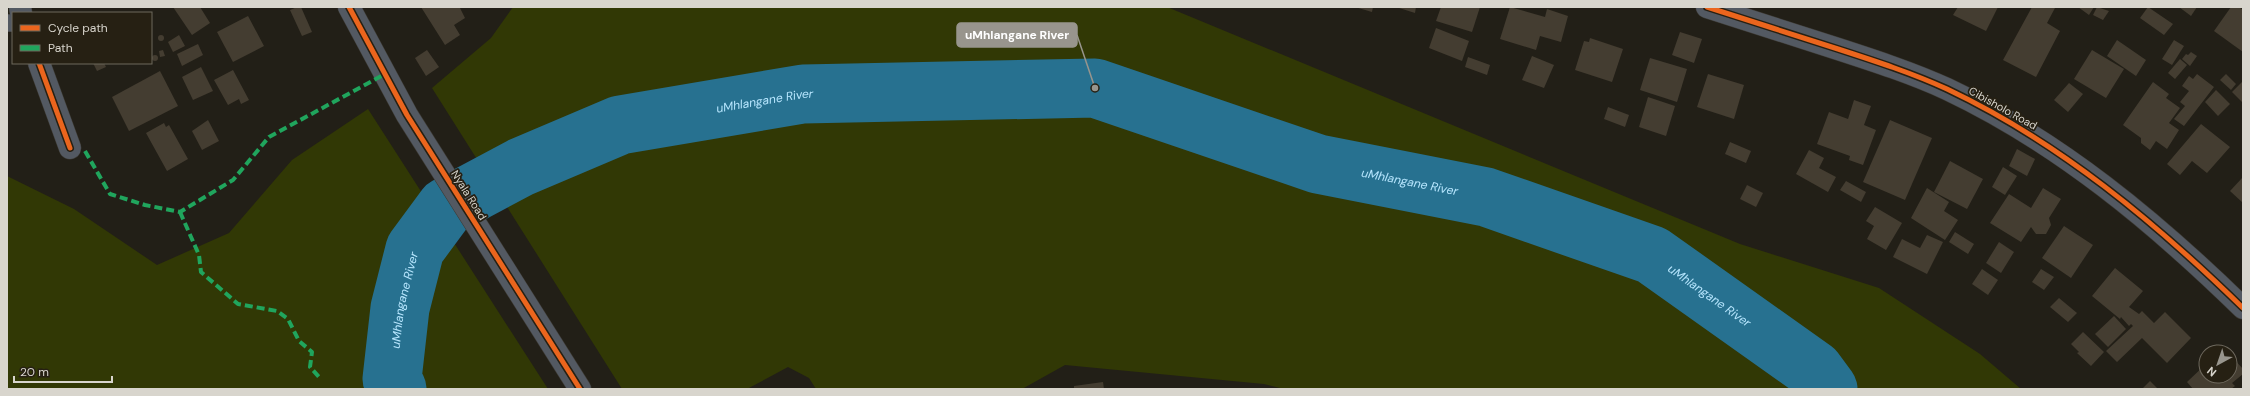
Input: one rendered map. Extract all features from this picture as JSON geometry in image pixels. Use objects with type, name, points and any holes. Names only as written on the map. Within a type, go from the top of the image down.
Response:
[{"type":"street","name":"Nyala Road","points":[[349,7],[407,115],[580,389]]},
{"type":"street","name":"Cibisholo Road","points":[[1707,7],[1884,64],[1946,89],[2005,119],[2073,162],[2150,222],[2243,308]]},
{"type":"street","points":[[39,64],[70,148]]},
{"type":"green space","points":[[513,7],[1167,7],[1740,244],[1879,288],[1980,354],[2021,389],[1284,389],[1264,384],[1065,365],[1022,389],[816,389],[809,378],[788,367],[747,389],[622,389],[432,88],[491,38]]},
{"type":"green space","points":[[368,109],[548,389],[7,389],[7,176],[74,209],[157,265],[229,233],[292,160]]},
{"type":"building","points":[[173,7],[200,7],[210,23],[192,35]]},
{"type":"building","points":[[301,7],[312,32],[302,36],[290,10]]},
{"type":"building","points":[[421,7],[462,7],[460,8],[465,18],[454,25],[460,35],[445,45]]},
{"type":"building","points":[[1355,7],[1373,7],[1372,12]]},
{"type":"building","points":[[1396,7],[1416,7],[1415,13]]},
{"type":"building","points":[[1441,7],[1480,7],[1472,32],[1436,21]]},
{"type":"building","points":[[1510,7],[1545,17],[1547,9],[1568,16],[1561,42],[1540,36],[1536,50],[1500,39]]},
{"type":"building","points":[[1958,7],[1998,7],[1986,31],[1953,15]]},
{"type":"building","points":[[2032,7],[2055,8],[2047,23],[2060,31],[2036,77],[2003,60]]},
{"type":"building","points":[[2078,7],[2094,7],[2089,15]]},
{"type":"building","points":[[2097,7],[2109,11],[2103,20],[2093,15]]},
{"type":"building","points":[[2148,7],[2173,24],[2164,35],[2140,18]]},
{"type":"building","points":[[2179,7],[2197,7],[2191,16]]},
{"type":"building","points":[[2231,7],[2239,7],[2243,10],[2243,52],[2214,31]]},
{"type":"building","points":[[248,16],[264,46],[233,62],[217,32]]},
{"type":"building","points":[[1436,28],[1469,41],[1462,61],[1429,48]]},
{"type":"building","points":[[1680,32],[1702,39],[1694,63],[1672,55]]},
{"type":"building","points":[[161,35],[164,38],[161,41],[158,38]]},
{"type":"building","points":[[179,35],[185,46],[173,52],[168,42]]},
{"type":"building","points":[[1590,38],[1623,49],[1612,82],[1575,70],[1584,41],[1589,42]]},
{"type":"building","points":[[2117,40],[2146,60],[2136,76],[2107,56]]},
{"type":"building","points":[[2174,40],[2184,46],[2172,65],[2162,59]]},
{"type":"building","points":[[198,44],[203,55],[182,66],[177,54]]},
{"type":"building","points":[[163,50],[165,56],[160,57],[159,51]]},
{"type":"building","points":[[427,50],[439,67],[426,76],[415,58]]},
{"type":"building","points":[[2092,50],[2124,69],[2106,98],[2074,79]]},
{"type":"building","points":[[2191,52],[2197,56],[2190,66],[2182,59],[2186,54],[2188,55]]},
{"type":"building","points":[[155,55],[158,58],[155,61],[152,58]]},
{"type":"building","points":[[1532,56],[1554,65],[1544,88],[1522,80]]},
{"type":"building","points":[[1468,57],[1490,65],[1487,75],[1465,67]]},
{"type":"building","points":[[1650,58],[1687,69],[1677,102],[1640,90]]},
{"type":"building","points":[[2180,59],[2187,65],[2175,79],[2168,73]]},
{"type":"building","points":[[94,64],[104,64],[106,67],[97,71]]},
{"type":"building","points":[[201,67],[213,91],[193,100],[182,77]]},
{"type":"building","points":[[233,70],[249,100],[241,104],[239,99],[228,105],[214,80]]},
{"type":"building","points":[[160,71],[178,106],[129,131],[112,97]]},
{"type":"building","points":[[1708,74],[1744,85],[1734,119],[1697,107]]},
{"type":"building","points":[[2197,74],[2214,87],[2184,126],[2174,119],[2185,106],[2180,102],[2189,91],[2182,86],[2189,76],[2193,79]]},
{"type":"building","points":[[2226,74],[2236,84],[2231,90],[2220,80]]},
{"type":"building","points":[[2243,81],[2243,103],[2232,92]]},
{"type":"building","points":[[2153,82],[2169,94],[2166,98],[2180,108],[2169,123],[2179,130],[2167,149],[2156,141],[2150,150],[2141,143],[2141,138],[2123,125]]},
{"type":"building","points":[[2069,83],[2083,94],[2068,112],[2054,100]]},
{"type":"building","points":[[2216,90],[2230,104],[2218,116],[2205,102]]},
{"type":"building","points":[[1648,97],[1675,106],[1666,136],[1639,127]]},
{"type":"building","points":[[1854,100],[1871,106],[1864,125],[1876,130],[1863,165],[1849,160],[1850,156],[1817,144],[1829,112],[1848,119]]},
{"type":"building","points":[[1608,107],[1629,115],[1625,127],[1604,119]]},
{"type":"building","points":[[208,120],[219,141],[202,150],[192,131]]},
{"type":"building","points":[[1890,120],[1932,138],[1905,200],[1863,182]]},
{"type":"building","points":[[164,123],[166,127],[169,125],[188,159],[167,171],[146,133]]},
{"type":"building","points":[[2201,124],[2230,147],[2207,173],[2192,161],[2180,175],[2167,164]]},
{"type":"building","points":[[1730,142],[1751,151],[1746,163],[1725,154]]},
{"type":"building","points":[[2017,149],[2035,159],[2027,176],[2009,166]]},
{"type":"building","points":[[1809,150],[1824,158],[1819,168],[1836,177],[1828,192],[1796,174]]},
{"type":"building","points":[[1950,161],[1983,179],[1967,209],[1934,192]]},
{"type":"building","points":[[2003,167],[2017,176],[2005,195],[1992,187]]},
{"type":"building","points":[[2243,177],[2243,203],[2230,191]]},
{"type":"building","points":[[1846,181],[1866,192],[1861,202],[1840,190]]},
{"type":"building","points":[[1747,185],[1763,193],[1756,207],[1740,199]]},
{"type":"building","points":[[1927,188],[1949,202],[1944,211],[1958,220],[1945,240],[1911,218]]},
{"type":"building","points":[[2043,188],[2061,199],[2049,218],[2051,225],[2046,234],[2036,234],[2031,227],[2021,242],[1990,223],[2009,194],[2031,208]]},
{"type":"building","points":[[1875,207],[1902,223],[1886,250],[1867,239],[1874,226],[1866,221]]},
{"type":"building","points":[[2064,226],[2093,245],[2071,278],[2042,258]]},
{"type":"building","points":[[1955,232],[1974,244],[1968,254],[1949,242]]},
{"type":"building","points":[[1927,235],[1943,242],[1927,274],[1893,257],[1902,239],[1920,248]]},
{"type":"building","points":[[1999,242],[2014,252],[2001,273],[1986,263]]},
{"type":"building","points":[[2115,268],[2143,291],[2129,307],[2139,314],[2142,311],[2154,323],[2165,312],[2191,338],[2167,363],[2142,338],[2117,362],[2106,351],[2133,326],[2131,324],[2129,326],[2121,317],[2120,319],[2092,296]]},
{"type":"building","points":[[1982,269],[1998,280],[1988,295],[1972,284]]},
{"type":"building","points":[[2041,269],[2054,277],[2044,290],[2032,282]]},
{"type":"building","points":[[2059,298],[2077,313],[2068,322],[2050,307]]},
{"type":"building","points":[[2114,316],[2126,329],[2108,347],[2095,334]]},
{"type":"building","points":[[2083,332],[2104,352],[2091,366],[2077,353],[2079,352],[2071,344]]},
{"type":"building","points":[[2238,364],[2243,369],[2243,374],[2238,378]]},
{"type":"building","points":[[2198,372],[2198,384],[2233,384],[2235,386],[2231,389],[2193,389],[2187,382]]},
{"type":"building","points":[[2150,381],[2158,389],[2142,389]]},
{"type":"building","points":[[1103,382],[1104,389],[1074,389],[1074,386]]},
{"type":"waterway","name":"uMhlangane River","points":[[397,389],[392,379],[400,308],[415,249],[446,207],[521,167],[620,125],[803,94],[1095,88],[1318,164],[1486,197],[1652,255],[1814,370],[1828,389]]},
{"type":"marked path","points":[[85,151],[110,194],[145,205],[180,212],[233,180],[269,137],[385,74]]},
{"type":"marked path","points":[[180,212],[199,255],[201,272],[238,304],[277,311],[288,319],[299,341],[312,352],[310,367],[319,377]]},
{"type":"cycle path","points":[[349,7],[407,115],[580,389]]},
{"type":"cycle path","points":[[1707,7],[1907,72],[1947,89],[1988,110],[2028,133],[2104,186],[2175,245],[2243,308]]},
{"type":"cycle path","points":[[39,64],[70,148]]},
{"type":"place","name":"uMhlangane River","points":[[1095,88]]}]
